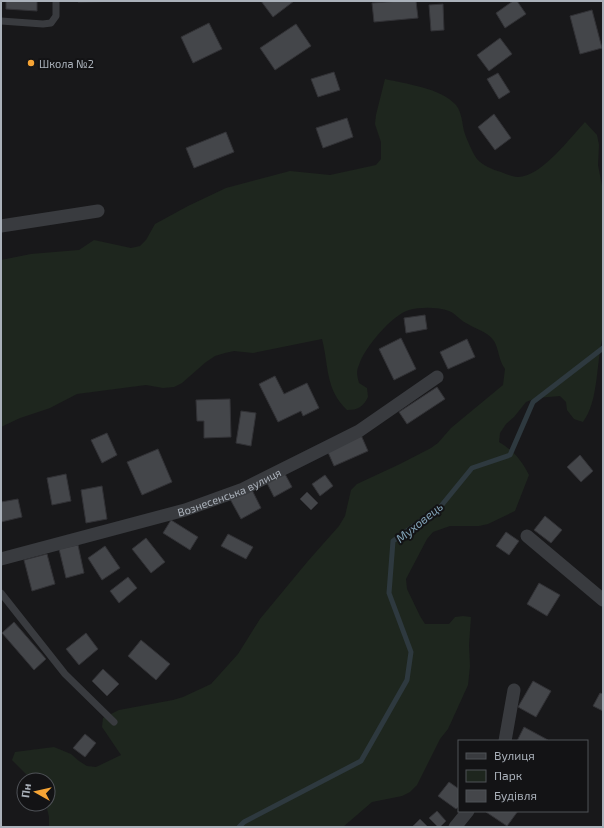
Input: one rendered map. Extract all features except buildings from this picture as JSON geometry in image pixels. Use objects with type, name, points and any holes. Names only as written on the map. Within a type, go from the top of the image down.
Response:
[{"type":"street","points":[[1,226],[98,211]]},
{"type":"street","name":"Вознесенська вулиця","points":[[1,559],[185,510],[242,489],[359,431],[437,377]]},
{"type":"street","points":[[527,536],[603,600]]},
{"type":"street","points":[[505,740],[514,690]]},
{"type":"street","points":[[455,827],[467,812]]},
{"type":"lane","points":[[1,21],[43,24],[51,23],[56,16],[56,1]]},
{"type":"lane","points":[[1,593],[65,674],[114,722]]},
{"type":"green space","points":[[385,79],[442,94],[450,99],[460,111],[465,134],[477,159],[488,167],[511,176],[518,177],[536,171],[545,164],[585,122],[597,135],[599,145],[598,165],[603,191],[603,335],[595,392],[588,413],[583,422],[574,419],[567,410],[566,402],[560,396],[536,398],[526,402],[514,417],[506,424],[500,433],[499,442],[517,456],[529,475],[515,511],[488,524],[479,526],[450,526],[433,532],[427,539],[406,579],[407,589],[425,624],[449,624],[455,617],[471,617],[468,685],[448,729],[440,739],[417,785],[410,792],[402,796],[372,802],[343,827],[49,827],[48,812],[56,812],[56,772],[24,772],[12,760],[15,752],[54,747],[71,754],[87,766],[96,767],[121,755],[102,727],[103,718],[119,710],[183,697],[211,684],[238,654],[260,619],[339,526],[345,516],[351,490],[357,484],[400,464],[438,443],[451,428],[503,385],[505,369],[501,362],[496,344],[484,332],[464,322],[449,311],[434,308],[418,308],[402,313],[395,318],[373,341],[367,350],[358,367],[357,374],[359,383],[367,388],[368,397],[362,406],[354,409],[347,410],[335,394],[329,377],[322,339],[253,353],[234,351],[225,353],[215,356],[206,362],[182,383],[174,387],[163,388],[146,385],[77,394],[50,408],[20,418],[1,427],[1,260],[31,254],[79,250],[94,240],[131,248],[140,246],[146,240],[155,224],[226,188],[290,171],[330,175],[376,165],[381,159],[381,142],[375,124]]},
{"type":"waterway","name":"Муховець","points":[[239,827],[244,822],[361,761],[407,680],[411,652],[389,593],[393,541],[441,506],[472,468],[510,455],[533,402],[603,348]]},
{"type":"place","name":"Школа №2","points":[[31,63]]}]
